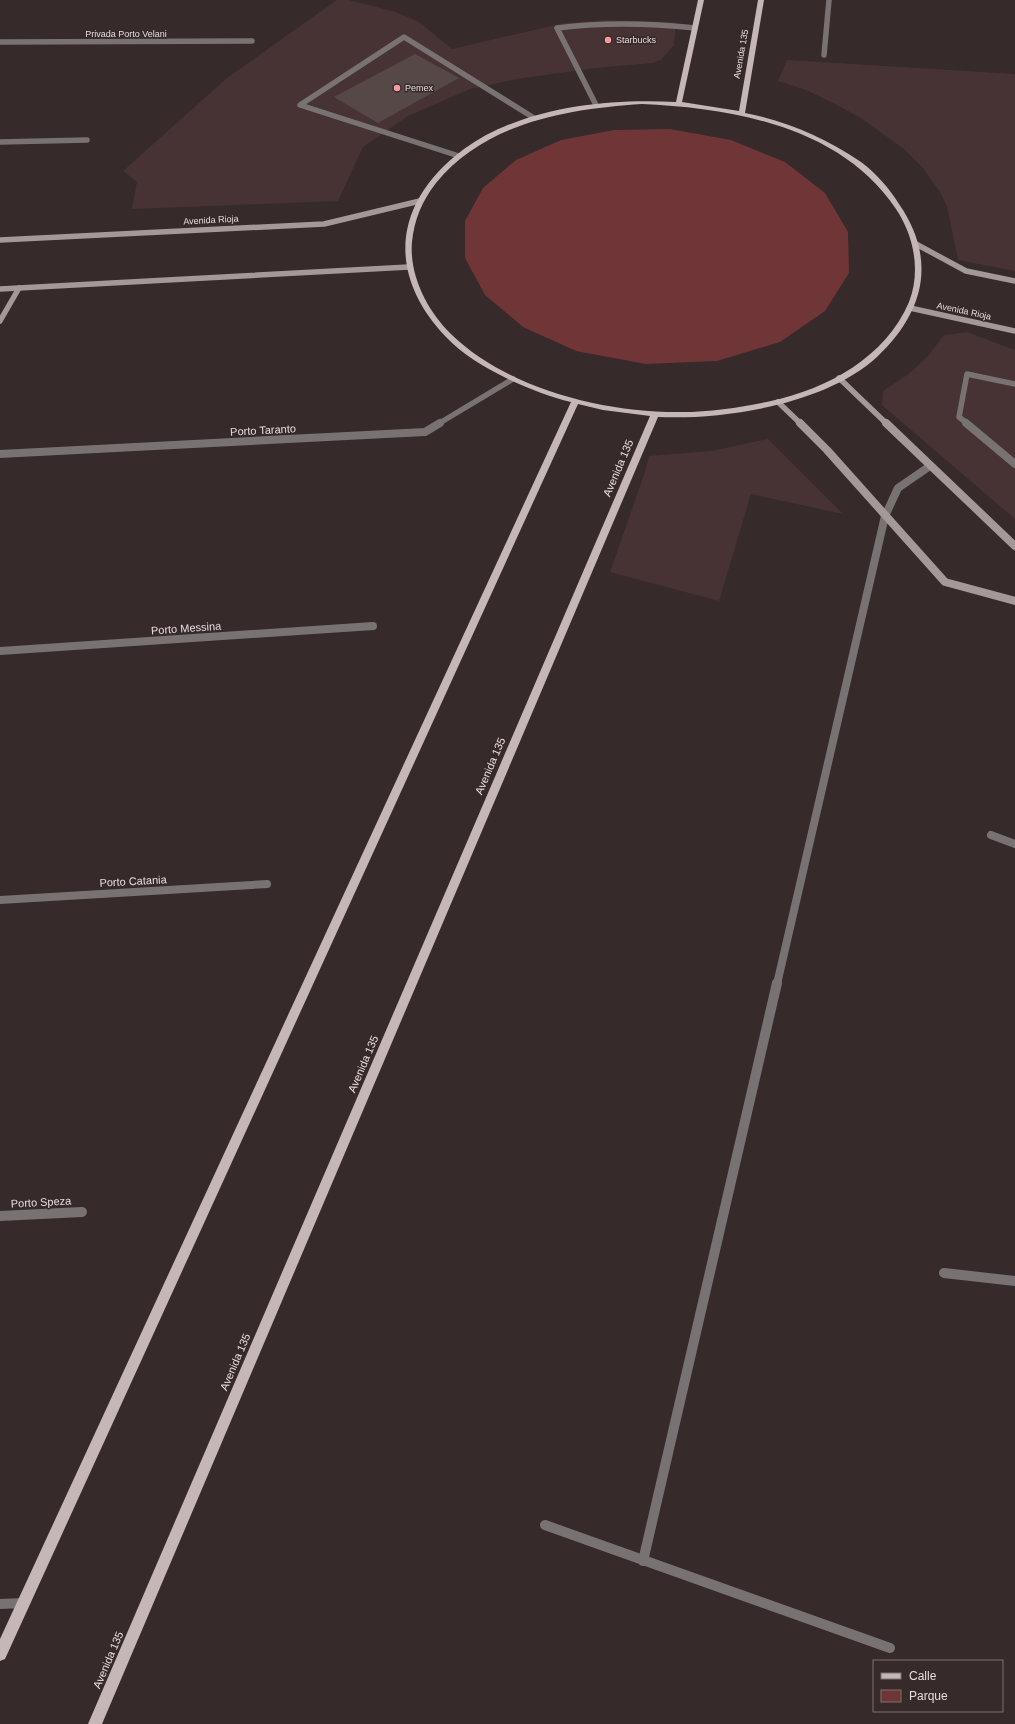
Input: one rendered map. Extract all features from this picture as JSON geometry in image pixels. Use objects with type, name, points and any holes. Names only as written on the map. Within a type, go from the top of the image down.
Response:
[{"type":"main road","points":[[679,103],[701,0]]},
{"type":"main road","name":"Avenida 135","points":[[742,112],[761,0]]},
{"type":"main road","points":[[642,102],[679,103],[742,112],[778,123],[812,136],[856,162],[880,183],[895,200],[906,218],[916,244],[919,276],[916,292],[910,308],[894,334],[883,346],[865,362],[839,378],[800,396],[731,411],[680,415],[614,410],[574,401],[532,388],[491,367],[466,350],[442,328],[417,292],[409,267],[408,250],[409,233],[413,216],[420,201],[439,175],[459,156],[496,134],[534,118],[568,109],[596,105],[642,102]]},
{"type":"main road","name":"Avenida Rioja","points":[[0,240],[324,224],[420,201]]},
{"type":"main road","points":[[916,244],[966,271],[1015,281]]},
{"type":"main road","points":[[0,289],[409,267]]},
{"type":"main road","points":[[0,320],[19,288]]},
{"type":"main road","name":"Avenida Rioja","points":[[910,308],[1015,330]]},
{"type":"main road","points":[[839,378],[1015,546]]},
{"type":"main road","points":[[0,1654],[574,401]]},
{"type":"main road","points":[[778,402],[827,450],[945,582],[1015,601]]},
{"type":"main road","name":"Avenida 135","points":[[94,1724],[655,414]]},
{"type":"street","points":[[824,55],[829,0]]},
{"type":"street","points":[[596,105],[557,28],[617,22],[647,23],[695,28]]},
{"type":"street","points":[[459,156],[300,106],[404,37],[534,118]]},
{"type":"street","name":"Privada Porto Velani","points":[[0,42],[252,41]]},
{"type":"street","points":[[0,142],[88,140]]},
{"type":"street","points":[[1015,384],[967,374],[959,417],[1015,464]]},
{"type":"street","name":"Porto Taranto","points":[[0,454],[425,432],[513,379]]},
{"type":"street","points":[[643,1561],[885,516],[898,488],[930,466]]},
{"type":"street","name":"Porto Messina","points":[[0,651],[373,626]]},
{"type":"street","points":[[991,835],[1015,844]]},
{"type":"street","name":"Porto Catania","points":[[0,900],[267,884]]},
{"type":"street","name":"Porto Speza","points":[[0,1216],[82,1212]]},
{"type":"street","points":[[944,1273],[1015,1281]]},
{"type":"street","points":[[545,1525],[890,1648]]},
{"type":"street","points":[[0,1604],[24,1603]]},
{"type":"shaded area","points":[[337,0],[349,0],[396,12],[419,22],[452,49],[564,23],[605,20],[676,22],[674,45],[661,60],[652,63],[596,68],[517,79],[470,89],[408,116],[363,147],[338,201],[132,209],[137,182],[123,171],[227,78]]},
{"type":"shaded area","points":[[787,60],[1015,74],[1015,271],[958,260],[947,206],[940,192],[923,168],[904,149],[861,118],[806,90],[778,81]]},
{"type":"shaded area","points":[[967,332],[1015,350],[1015,519],[882,405],[883,391],[910,373],[928,356],[944,335]]},
{"type":"shaded area","points":[[768,439],[843,514],[751,494],[719,601],[610,572],[645,472],[649,456],[711,451]]},
{"type":"green space","points":[[670,129],[731,140],[785,162],[825,193],[848,232],[849,273],[825,311],[780,342],[717,361],[646,364],[576,351],[523,327],[485,295],[465,258],[465,221],[483,188],[516,160],[561,140],[614,130]]},
{"type":"building","name":"Pemex","points":[[415,54],[459,78],[378,123],[334,97]]},
{"type":"place","name":"Starbucks","points":[[608,40]]},
{"type":"place","name":"Pemex","points":[[397,88]]}]
